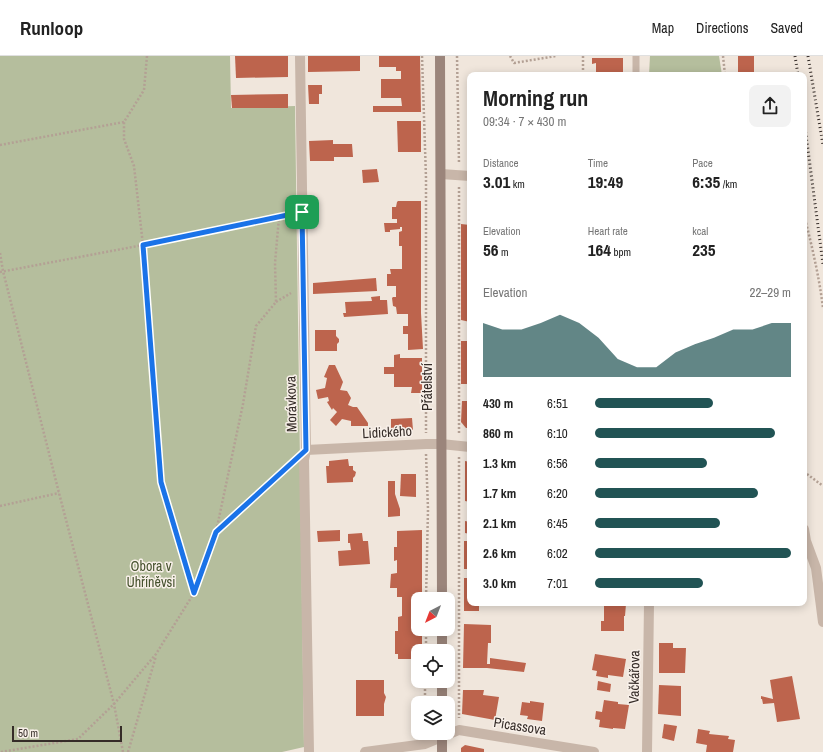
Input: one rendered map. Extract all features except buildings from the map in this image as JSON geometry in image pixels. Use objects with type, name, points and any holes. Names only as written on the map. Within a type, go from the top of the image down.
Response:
[{"type":"main road","name":"Přátelství","points":[[440,56],[442,592]]},
{"type":"main road","points":[[442,740],[442,752]]},
{"type":"street","name":"Morávkova","points":[[300,56],[306,450],[304,460],[309,752]]},
{"type":"street","points":[[441,174],[467,176]]},
{"type":"street","name":"Lidického","points":[[306,450],[426,444],[467,447]]},
{"type":"street","points":[[807,544],[816,568],[823,622]]},
{"type":"street","name":"Vačkářova","points":[[647,752],[649,606]]},
{"type":"street","points":[[455,731],[460,730]]},
{"type":"street","name":"Picassova","points":[[460,730],[594,752]]},
{"type":"street","points":[[364,752],[424,744],[432,740]]},
{"type":"lane","points":[[636,56],[636,72]]},
{"type":"path","points":[[147,56],[144,90],[124,122],[124,139],[134,166],[143,245],[161,482],[194,593]]},
{"type":"path","points":[[422,56],[426,178],[426,444],[428,509],[426,592]]},
{"type":"path","points":[[457,56],[459,175],[460,730]]},
{"type":"path","points":[[510,56],[514,63],[556,56]]},
{"type":"path","points":[[583,56],[583,72]]},
{"type":"path","points":[[723,56],[726,72]]},
{"type":"path","points":[[0,145],[124,122]]},
{"type":"path","points":[[2,271],[143,245],[302,212]]},
{"type":"path","points":[[1,752],[78,739],[114,704],[156,654],[194,593],[216,532],[244,404],[256,326],[276,302],[275,263],[279,217]]},
{"type":"path","points":[[807,226],[814,252],[823,308]]},
{"type":"path","points":[[0,253],[2,271],[58,493],[114,704],[123,752]]},
{"type":"path","points":[[216,532],[306,450]]},
{"type":"path","points":[[807,474],[823,486]]},
{"type":"path","points":[[0,506],[58,493]]},
{"type":"path","points":[[128,752],[156,654]]},
{"type":"green space","name":"Obora v Uhříněvsi","points":[[0,56],[230,56],[231,108],[295,106],[304,747],[282,752],[0,752]]},
{"type":"green space","points":[[650,56],[719,56],[722,72],[649,72]]},
{"type":"railway","points":[[795,56],[798,72]]},
{"type":"railway","points":[[808,56],[823,145]]},
{"type":"railway","points":[[807,143],[823,264]]},
{"type":"route","points":[[302,212],[306,450],[216,532],[194,593],[161,482],[143,245],[302,212]]}]
